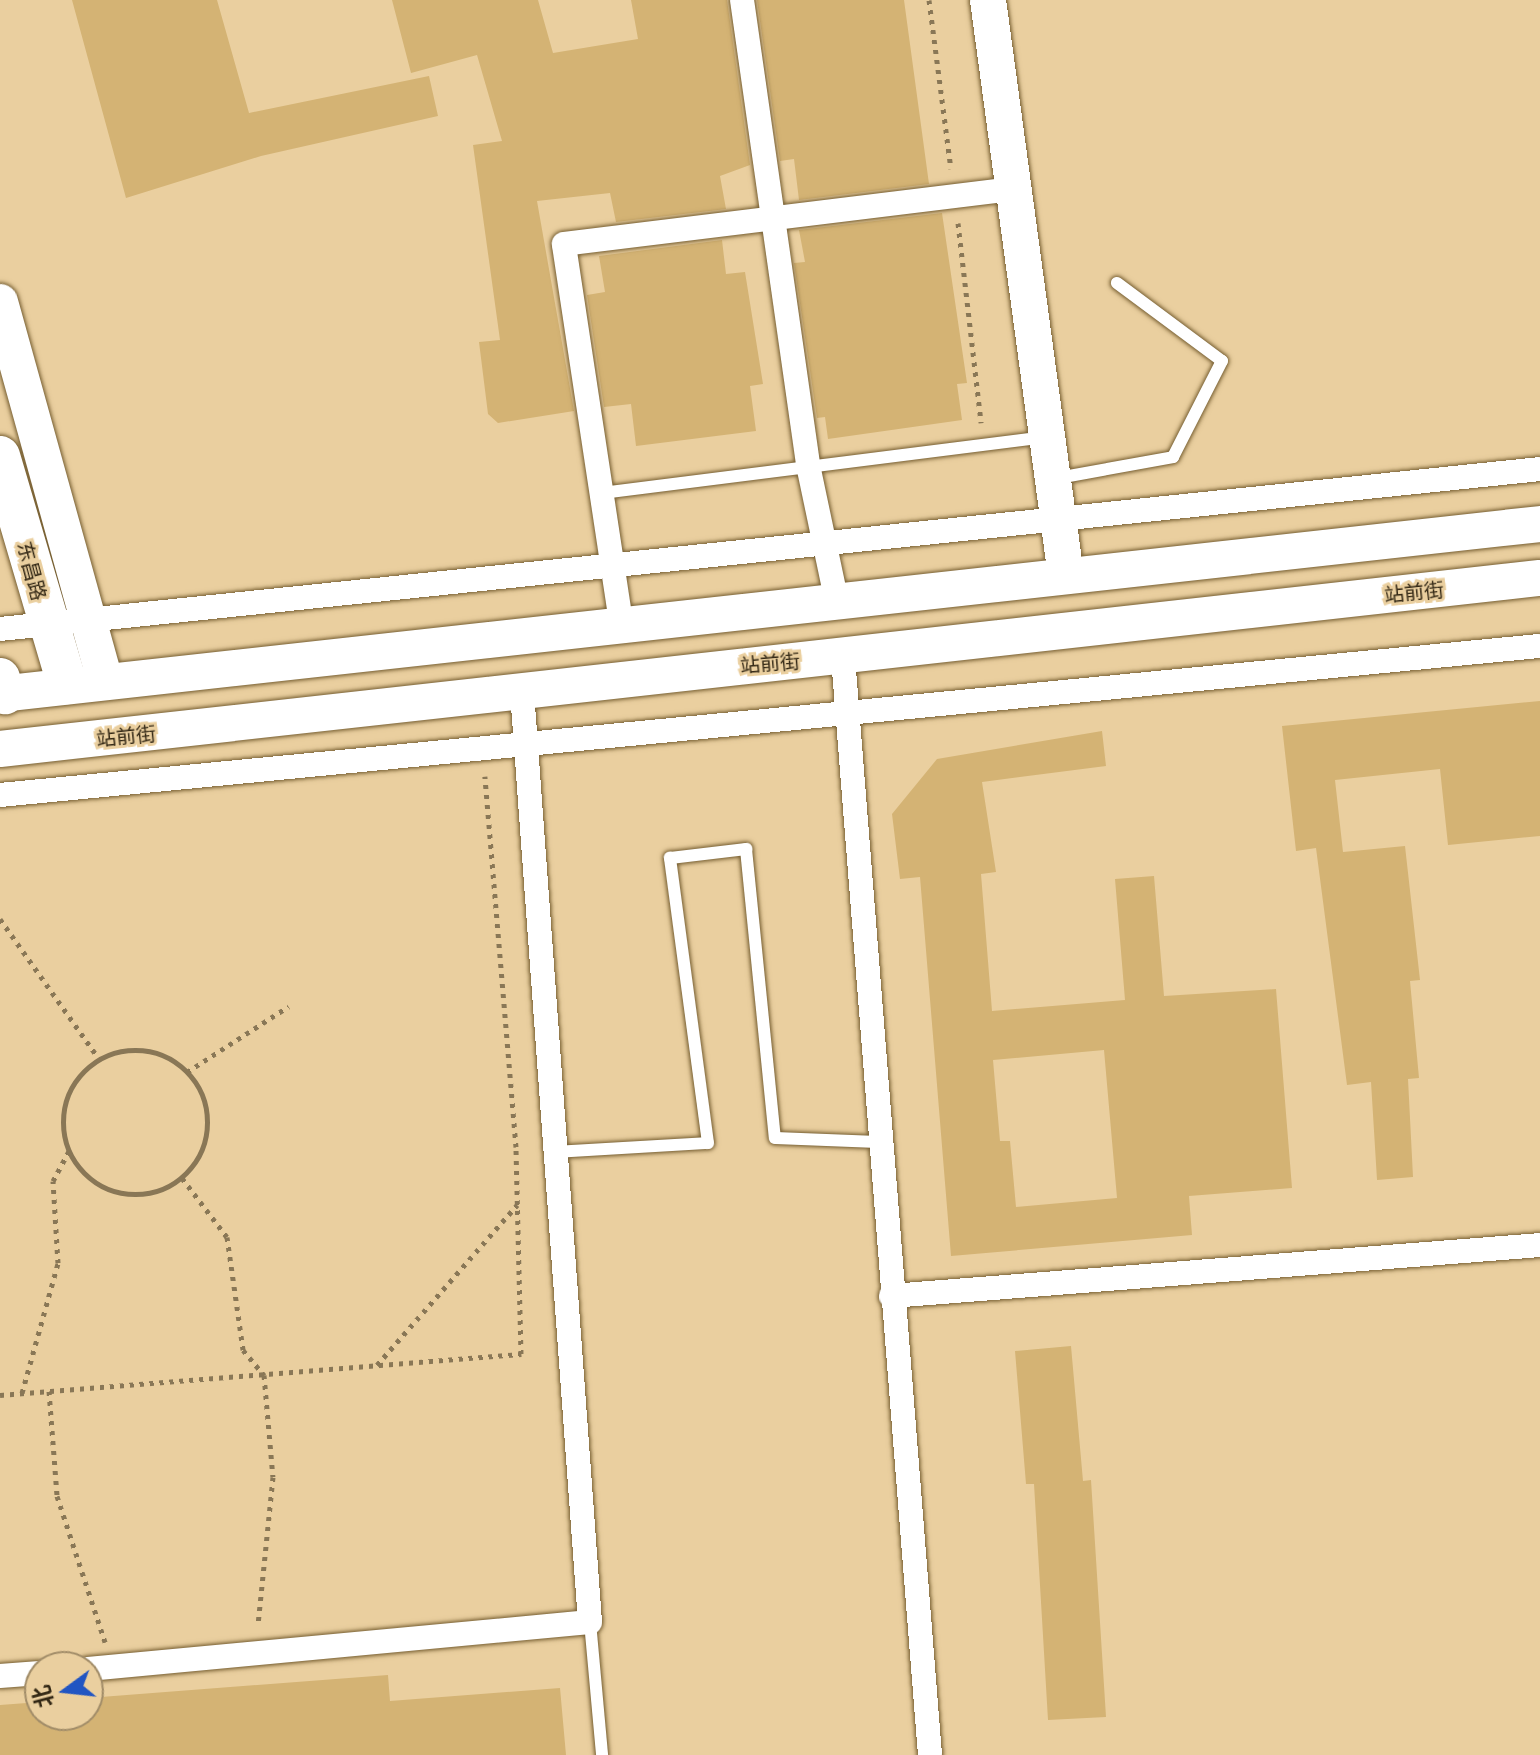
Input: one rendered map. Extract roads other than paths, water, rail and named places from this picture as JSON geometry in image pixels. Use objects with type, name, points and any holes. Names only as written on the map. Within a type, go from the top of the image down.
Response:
[{"type":"main road","points":[[988,0],[1066,576]]},
{"type":"main road","points":[[0,302],[88,621],[86,683]]},
{"type":"main road","name":"东昌路","points":[[0,456],[47,625],[86,683]]},
{"type":"main road","points":[[2,689],[86,683],[836,598],[1540,524]]},
{"type":"main road","name":"站前街","points":[[0,749],[1540,578]]},
{"type":"street","points":[[742,0],[808,465],[829,545],[836,598]]},
{"type":"street","points":[[621,622],[616,566],[564,244],[1014,189]]},
{"type":"street","points":[[0,629],[1540,469]]},
{"type":"street","points":[[0,795],[1540,646]]},
{"type":"street","points":[[843,657],[878,1142],[930,1755]]},
{"type":"street","points":[[104,1667],[590,1622],[522,692]]},
{"type":"street","points":[[891,1296],[1540,1245]]},
{"type":"street","points":[[0,1676],[24,1674]]},
{"type":"lane","points":[[1052,479],[1173,457],[1222,361],[1117,283]]},
{"type":"lane","points":[[602,493],[1047,437]]},
{"type":"lane","points":[[556,1152],[708,1143],[670,858],[746,849],[775,1138],[878,1142]]},
{"type":"lane","points":[[590,1622],[602,1755]]}]
